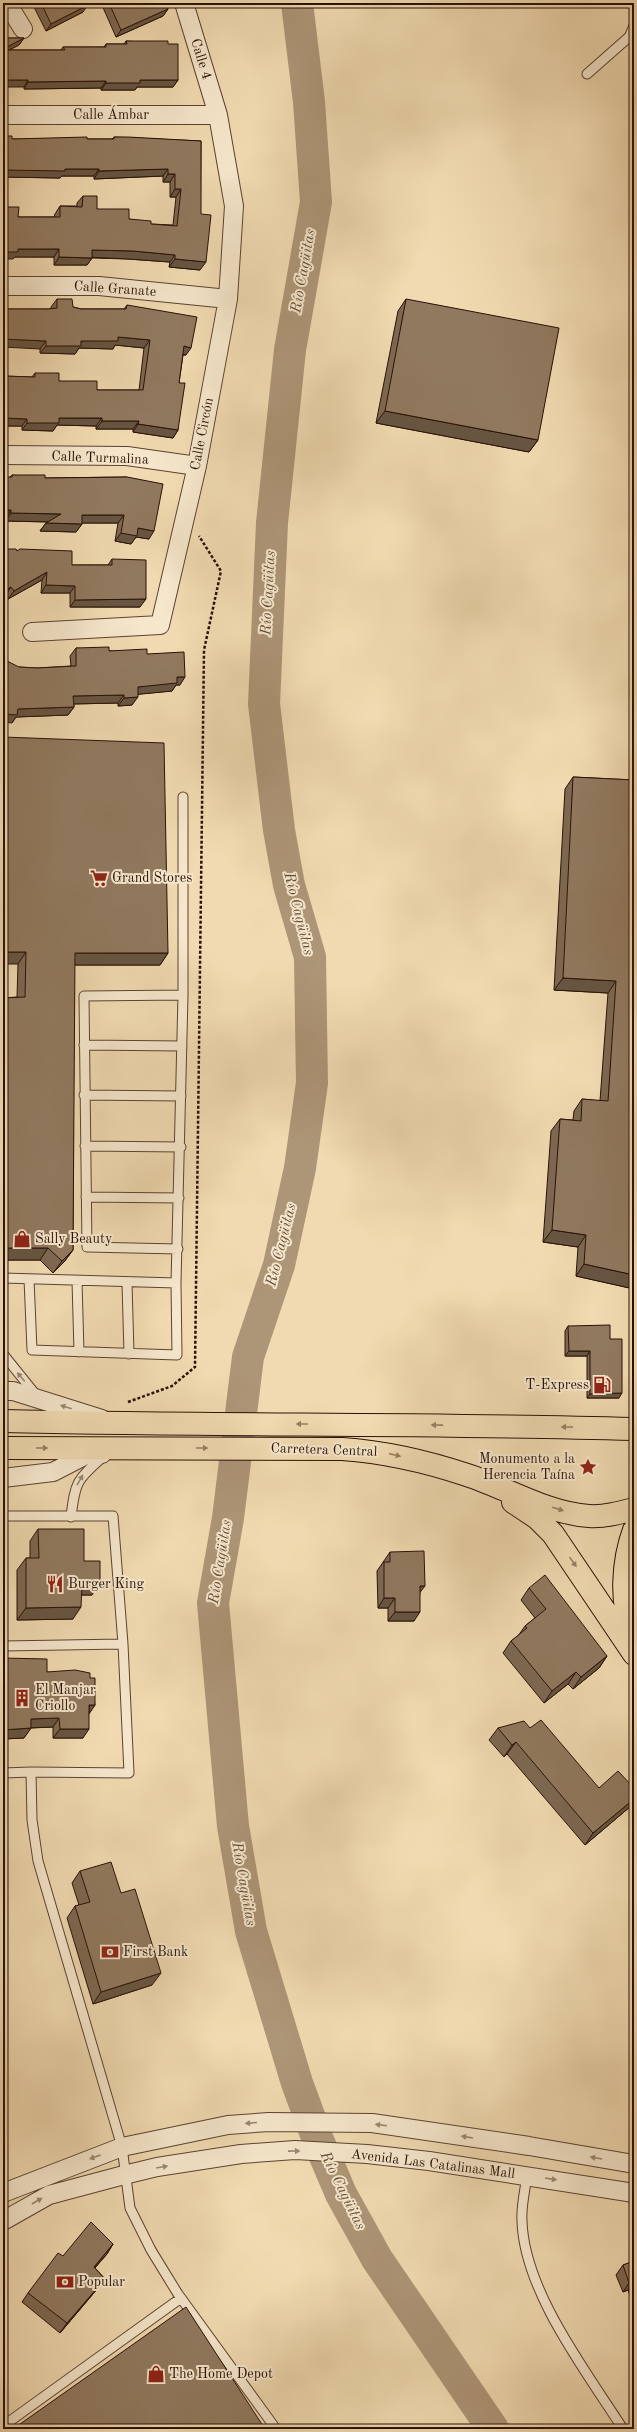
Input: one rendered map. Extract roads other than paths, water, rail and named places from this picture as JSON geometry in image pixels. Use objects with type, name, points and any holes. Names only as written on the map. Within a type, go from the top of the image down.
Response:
[{"type":"main road","points":[[599,1428],[634,1420]]},
{"type":"main road","name":"Carretera Central","points":[[3,1421],[162,1425],[341,1424],[634,1429]]},
{"type":"main road","name":"Carretera Central","points":[[3,1448],[342,1449],[382,1452],[469,1475],[509,1492],[564,1511],[588,1516],[610,1515],[634,1509]]},
{"type":"main road","points":[[469,1475],[537,1518],[554,1534],[634,1654]]},
{"type":"main road","points":[[634,1530],[626,1567],[625,1591],[634,1634]]},
{"type":"street","points":[[7,3],[23,29]]},
{"type":"street","name":"Calle 4","points":[[184,3],[218,115]]},
{"type":"street","name":"Calle Ámbar","points":[[3,115],[218,115]]},
{"type":"street","name":"Calle Circón","points":[[32,632],[160,625],[197,466],[228,299],[234,206],[218,115]]},
{"type":"street","name":"Calle Granate","points":[[3,286],[99,286],[228,299]]},
{"type":"street","name":"Calle Turmalina","points":[[3,455],[127,456],[197,466]]},
{"type":"street","points":[[3,1391],[13,1391],[116,1424]]},
{"type":"street","points":[[3,1478],[53,1472],[86,1455],[137,1448]]},
{"type":"street","points":[[3,2193],[122,2147],[228,2125],[269,2122],[323,2121],[372,2123],[420,2129],[634,2164]]},
{"type":"street","name":"Avenida Las Catalinas Mall","points":[[3,2221],[49,2195],[124,2175],[157,2167],[241,2154],[295,2150],[354,2153],[429,2161],[634,2193]]},
{"type":"lane","points":[[588,74],[629,37],[634,26]]},
{"type":"lane","points":[[29,1279],[32,1350],[177,1355],[176,1283],[181,1147],[183,995],[183,797]]},
{"type":"lane","points":[[178,1249],[87,1246],[84,996],[183,995]]},
{"type":"lane","points":[[84,1045],[182,1046]]},
{"type":"lane","points":[[84,1095],[181,1096]]},
{"type":"lane","points":[[85,1146],[181,1147]]},
{"type":"lane","points":[[86,1197],[179,1198]]},
{"type":"lane","points":[[3,1278],[127,1283],[176,1283]]},
{"type":"lane","points":[[77,1281],[79,1352]]},
{"type":"lane","points":[[127,1283],[128,1354]]},
{"type":"lane","points":[[3,1354],[40,1400]]},
{"type":"lane","points":[[71,1517],[75,1489],[82,1475],[108,1453]]},
{"type":"lane","points":[[3,1516],[113,1516],[123,1644],[129,1773],[3,1773]]},
{"type":"lane","points":[[3,1646],[123,1644]]},
{"type":"lane","points":[[31,1772],[32,1820],[38,1860],[122,2147],[124,2175],[130,2208],[151,2250],[181,2298],[276,2429]]},
{"type":"lane","points":[[527,2176],[522,2220],[526,2253],[546,2306],[623,2429]]},
{"type":"lane","points":[[3,2426],[181,2298]]},
{"type":"waterway","name":"Río Cagüitas","points":[[297,3],[309,102],[316,202],[290,350],[272,523],[264,704],[279,830],[289,885],[310,957],[312,1083],[300,1168],[279,1265],[248,1357],[228,1518],[213,1603],[233,1826],[251,1931],[297,2083],[318,2140],[341,2194],[377,2259],[493,2429]]},
{"type":"place","name":"Grand Stores","points":[[99,878]]},
{"type":"place","name":"Sally Beauty","points":[[22,1239]]},
{"type":"place","name":"T-Express","points":[[602,1385]]},
{"type":"place","name":"Monumento a la Herencia Taína","points":[[588,1467]]},
{"type":"place","name":"Burger King","points":[[55,1584]]},
{"type":"place","name":"El Manjar Criollo","points":[[22,1698]]},
{"type":"place","name":"First Bank","points":[[110,1952]]},
{"type":"place","name":"Popular","points":[[65,2282]]},
{"type":"place","name":"The Home Depot","points":[[156,2374]]}]
